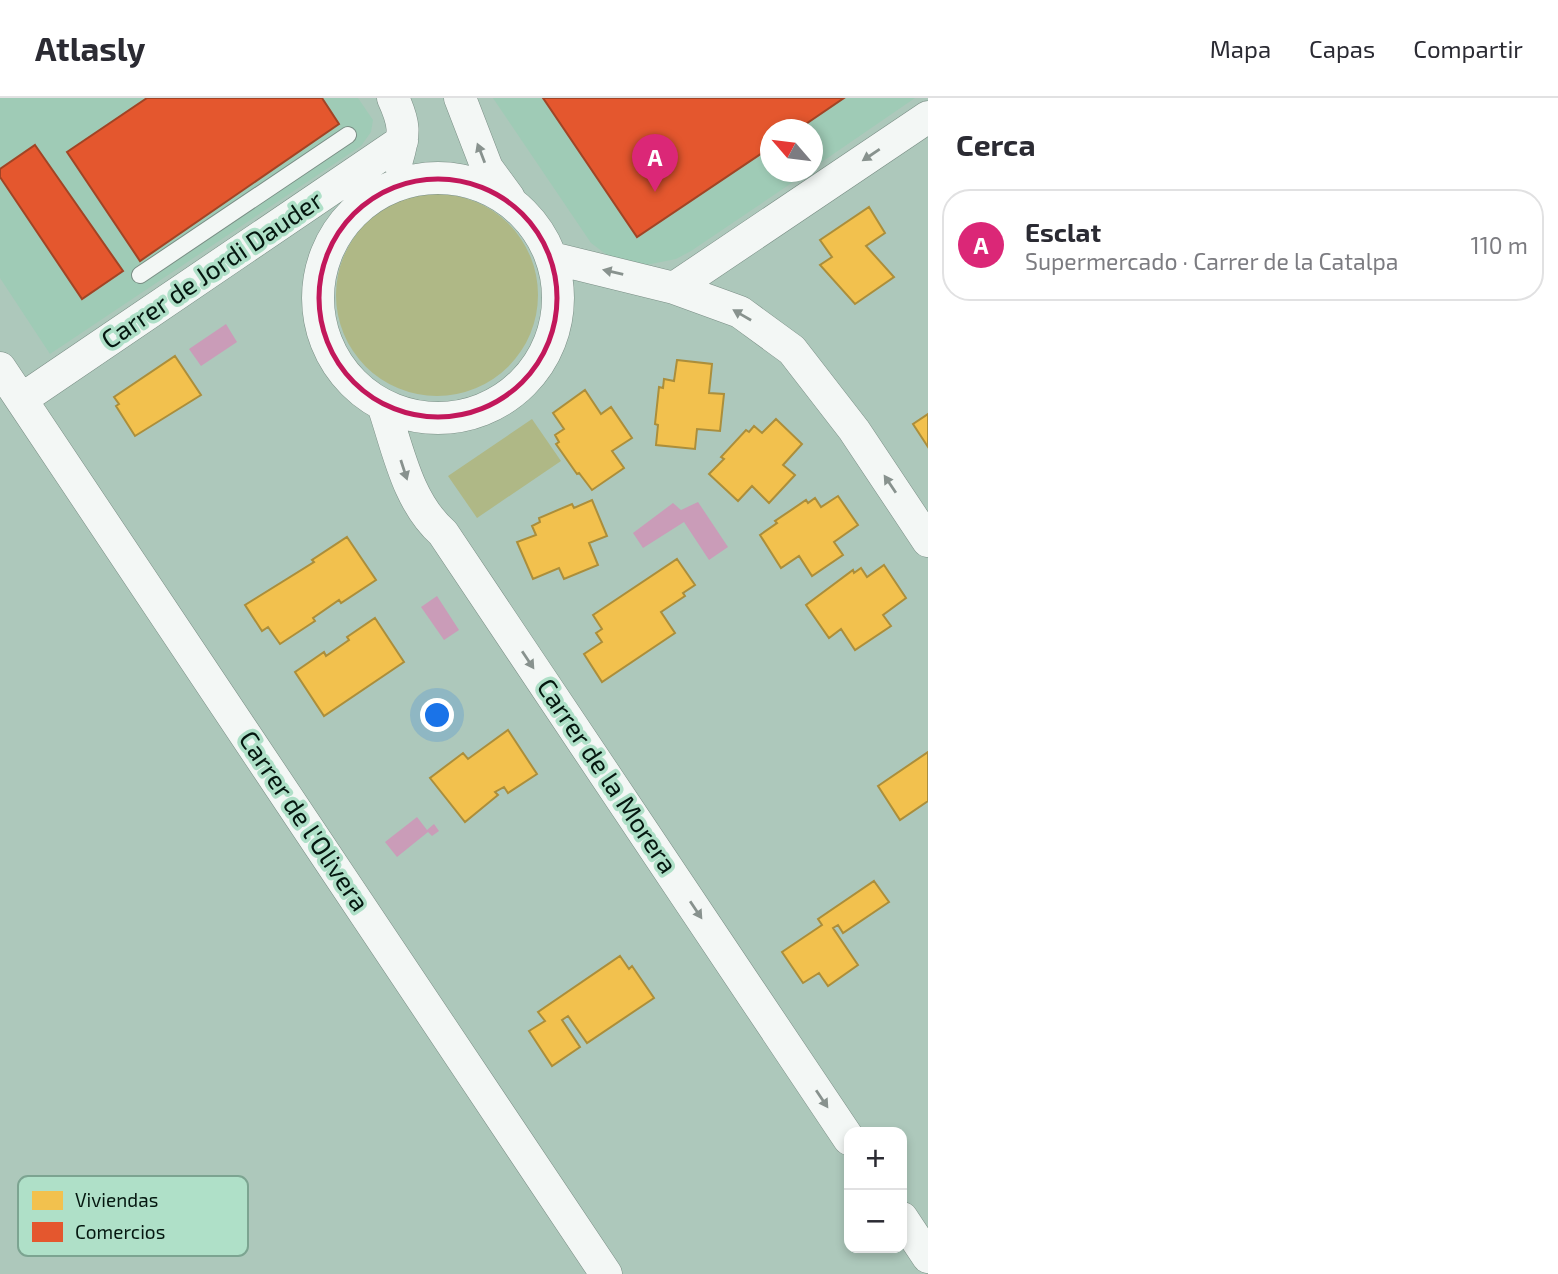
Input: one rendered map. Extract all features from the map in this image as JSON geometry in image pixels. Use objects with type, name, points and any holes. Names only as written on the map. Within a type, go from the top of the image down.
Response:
[{"type":"street","points":[[387,189],[402,142],[404,125],[393,98]]},
{"type":"street","points":[[460,98],[487,168],[512,202],[536,227],[552,258],[559,298],[552,338],[532,374],[501,401],[463,416],[422,418],[383,405],[352,383],[330,352],[319,315],[320,277],[332,241],[355,210],[387,189],[418,179],[452,178],[483,186],[512,202]]},
{"type":"street","points":[[674,288],[928,117]]},
{"type":"street","name":"Carrer de Jordi Dauder","points":[[22,398],[402,142]]},
{"type":"street","points":[[552,258],[674,288],[740,312],[792,350],[854,430],[928,541]]},
{"type":"street","name":"Carrer de l'Olivera","points":[[0,368],[606,1274]]},
{"type":"street","name":"Carrer de la Morera","points":[[383,405],[410,487],[433,523],[451,544],[844,1132]]},
{"type":"street","points":[[907,1226],[928,1257]]},
{"type":"lane","points":[[139,275],[348,135]]},
{"type":"highlighted area","points":[[452,178],[512,202],[536,227],[552,258],[559,298],[552,338],[532,374],[501,401],[463,416],[422,418],[383,405],[352,383],[330,352],[319,315],[320,277],[332,241],[356,210],[387,189],[418,179]]},
{"type":"shaded area","points":[[0,98],[358,98],[373,120],[371,132],[361,146],[50,354],[0,278]]},
{"type":"shaded area","points":[[493,98],[915,98],[823,161],[823,119],[760,119],[760,182],[793,182],[676,259],[641,266],[607,255],[591,243]]},
{"type":"shaded area","points":[[437,194],[476,201],[509,223],[531,256],[538,295],[531,334],[509,367],[476,389],[437,396],[398,389],[365,367],[343,334],[336,295],[343,256],[365,223],[398,201]]},
{"type":"shaded area","points":[[226,324],[237,342],[201,366],[189,349]]},
{"type":"shaded area","points":[[532,419],[561,461],[477,518],[448,476]]},
{"type":"shaded area","points":[[698,502],[728,547],[709,560],[684,522],[643,548],[633,533],[673,503],[681,510]]},
{"type":"shaded area","points":[[437,596],[459,630],[444,640],[421,607]]},
{"type":"shaded area","points":[[417,817],[427,830],[434,824],[439,831],[432,836],[428,832],[397,857],[385,842]]},
{"type":"building: Viviendas","points":[[869,207],[885,233],[866,246],[894,277],[855,304],[820,265],[832,257],[820,240]]},
{"type":"building: Viviendas","points":[[175,356],[201,395],[135,436],[116,406],[119,404],[114,397]]},
{"type":"building: Viviendas","points":[[677,360],[712,364],[709,393],[724,394],[720,431],[697,429],[695,449],[656,445],[659,387],[663,388],[664,379],[674,381]]},
{"type":"building: Viviendas","points":[[585,390],[601,414],[611,407],[632,438],[612,451],[624,468],[592,490],[556,444],[559,442],[555,435],[564,429],[553,413]]},
{"type":"building: Viviendas","points":[[928,414],[928,447],[913,424]]},
{"type":"building: Viviendas","points":[[776,419],[802,444],[783,465],[795,475],[769,503],[752,486],[738,501],[709,474],[746,430],[749,432],[754,426],[762,433]]},
{"type":"building: Viviendas","points":[[838,496],[858,525],[834,542],[843,555],[812,576],[799,556],[781,568],[760,535],[806,500],[808,503],[815,498],[821,507]]},
{"type":"building: Viviendas","points":[[592,500],[607,536],[589,543],[598,565],[564,579],[559,568],[533,579],[517,542],[536,535],[532,526],[540,522],[539,518],[572,504],[574,508]]},
{"type":"building: Viviendas","points":[[347,537],[376,580],[341,603],[339,600],[313,618],[315,621],[280,644],[268,627],[262,631],[245,605],[314,562],[312,560]]},
{"type":"building: Viviendas","points":[[677,559],[695,585],[683,593],[685,596],[661,612],[675,633],[602,682],[584,654],[602,642],[596,633],[602,629],[593,615]]},
{"type":"building: Viviendas","points":[[884,565],[906,598],[883,615],[891,626],[855,650],[841,629],[829,638],[806,605],[853,570],[854,573],[861,568],[867,577]]},
{"type":"building: Viviendas","points":[[375,618],[404,662],[324,716],[295,672],[324,652],[326,656],[349,640],[347,637]]},
{"type":"building: Viviendas","points":[[508,730],[537,774],[508,793],[504,787],[495,792],[498,795],[465,822],[430,778],[463,753],[468,759]]},
{"type":"building: Viviendas","points":[[928,752],[928,801],[900,820],[878,786]]},
{"type":"building: Viviendas","points":[[874,881],[889,902],[843,933],[838,925],[833,928],[858,965],[828,986],[819,973],[803,983],[782,952],[822,925],[818,919]]},
{"type":"building: Viviendas","points":[[620,956],[629,969],[632,966],[654,998],[587,1043],[568,1016],[562,1020],[580,1047],[552,1066],[529,1031],[545,1021],[538,1012]]},
{"type":"building: Comercios","points":[[147,98],[322,98],[339,124],[140,261],[67,152]]},
{"type":"building: Comercios","points":[[543,98],[844,98],[813,119],[760,119],[760,154],[637,237]]},
{"type":"building: Comercios","points":[[35,145],[123,271],[82,299],[0,177],[0,169]]},
{"type":"place","name":"Esclat","points":[[655,192]]}]
